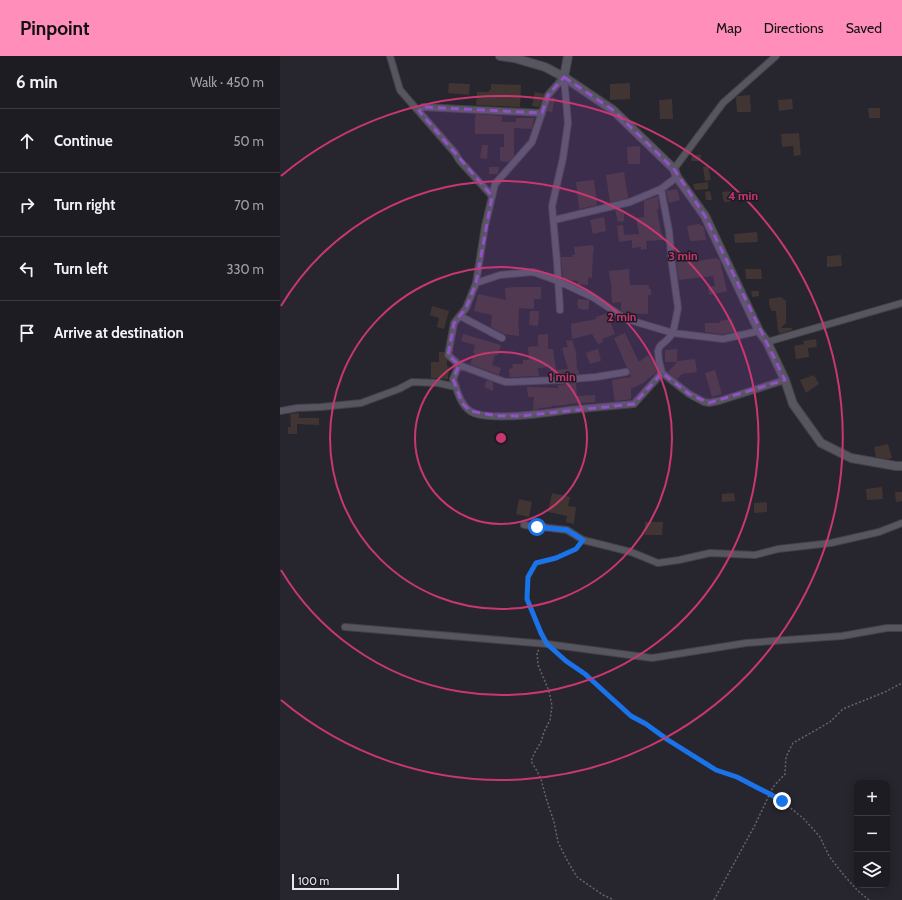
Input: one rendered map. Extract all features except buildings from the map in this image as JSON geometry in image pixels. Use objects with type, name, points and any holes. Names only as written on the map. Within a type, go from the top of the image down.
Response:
[{"type":"street","points":[[390,56],[400,90],[455,153],[459,160],[492,196]]},
{"type":"street","points":[[500,56],[514,58],[544,67],[564,77],[613,110],[676,173],[706,216],[759,331],[767,342],[785,380],[793,404],[821,443],[851,458],[902,466]]},
{"type":"street","points":[[560,310],[552,206],[563,158],[568,123],[564,77],[568,56]]},
{"type":"street","points":[[554,220],[630,202],[661,189],[676,173],[723,103],[776,56]]},
{"type":"street","points":[[564,77],[548,95],[532,142],[495,184],[485,226],[476,283],[466,308],[454,323],[448,355],[459,365],[505,382],[560,380],[596,377],[626,372]]},
{"type":"street","points":[[419,111],[423,107],[542,113]]},
{"type":"street","points":[[661,189],[669,231],[678,308],[673,333],[660,346],[658,351],[662,373],[690,394],[704,402],[709,403],[719,402],[785,380]]},
{"type":"street","points":[[476,283],[500,275],[534,272],[558,281],[594,298],[626,319],[673,333],[723,339],[759,331]]},
{"type":"street","points":[[767,342],[902,303]]},
{"type":"street","points":[[460,316],[502,338]]},
{"type":"street","points":[[459,365],[453,379],[462,403],[470,411],[477,414],[497,416],[521,416],[634,404],[662,373]]},
{"type":"street","points":[[280,411],[297,408],[361,403],[399,389],[412,382],[438,383],[456,386]]},
{"type":"street","points":[[524,525],[567,530],[583,540],[631,552],[658,563],[710,553],[755,554],[778,549],[831,543],[880,532],[902,523]]},
{"type":"street","points":[[346,627],[547,644],[652,658],[746,643],[842,636],[886,628],[902,628]]},
{"type":"path","points":[[583,540],[576,549],[556,558],[536,563],[528,577],[527,599],[547,644],[566,661],[585,674],[631,716],[646,724],[668,740],[716,770],[737,777],[782,801],[814,829],[820,837],[829,856],[858,891],[869,900]]},
{"type":"path","points":[[547,644],[537,652],[538,665],[550,691],[552,706],[550,720],[531,761],[541,779],[554,822],[558,842],[577,877],[614,900]]},
{"type":"path","points":[[714,900],[755,825],[773,787],[785,774],[786,757],[794,743],[830,722],[843,709],[886,692],[902,683]]},
{"type":"highlighted area","points":[[564,77],[613,110],[674,169],[705,216],[785,380],[709,403],[689,394],[662,373],[634,404],[521,416],[497,416],[470,411],[462,403],[453,379],[459,365],[448,355],[454,323],[466,308],[476,283],[492,196],[419,111],[423,107],[542,113],[548,95]]},
{"type":"route","points":[[537,527],[567,530],[583,540],[576,549],[556,558],[536,563],[528,577],[527,599],[547,644],[566,661],[602,688],[631,716],[646,724],[668,740],[716,770],[737,777],[782,801]]}]
